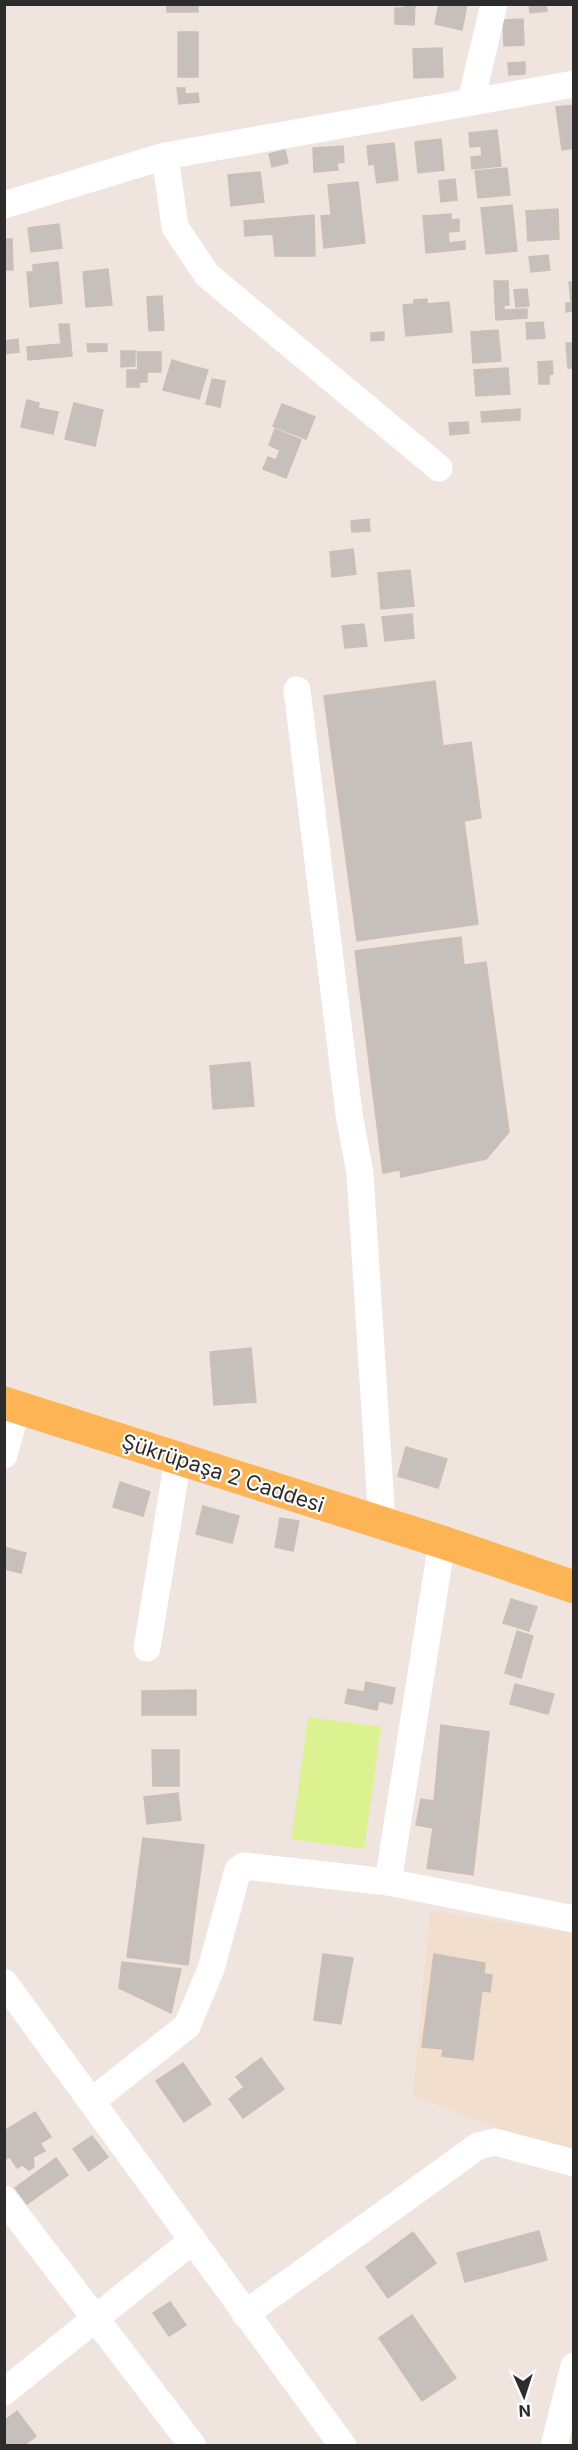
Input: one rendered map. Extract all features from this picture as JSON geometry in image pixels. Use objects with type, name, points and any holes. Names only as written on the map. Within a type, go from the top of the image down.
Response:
[{"type":"main road","name":"Şükrüpaşa 2 Caddesi","points":[[11,1405],[442,1542]]},
{"type":"main road","points":[[442,1542],[573,1575]]},
{"type":"main road","points":[[442,1542],[573,1587]]},
{"type":"street","points":[[471,101],[494,4]]},
{"type":"street","points":[[4,205],[165,156],[573,84]]},
{"type":"street","points":[[165,156],[175,227],[207,275],[439,468]]},
{"type":"street","points":[[297,690],[349,1114],[360,1173],[382,1523]]},
{"type":"street","points":[[4,1455],[11,1405]]},
{"type":"street","points":[[147,1648],[178,1459]]},
{"type":"street","points":[[388,1882],[442,1542]]},
{"type":"street","points":[[92,2101],[187,2026],[211,1969],[238,1870],[244,1866],[263,1866],[388,1882],[573,1919]]},
{"type":"street","points":[[4,1982],[343,2445]]},
{"type":"street","points":[[245,2314],[478,2146],[495,2142],[573,2163]]},
{"type":"street","points":[[4,2199],[95,2321],[193,2445]]},
{"type":"street","points":[[4,2392],[193,2240]]},
{"type":"street","points":[[554,2445],[573,2366]]},
{"type":"shaded area","points":[[430,1911],[573,1933],[573,2158],[413,2095]]},
{"type":"green space","points":[[308,1717],[381,1727],[364,1849],[291,1839]]},
{"type":"building","points":[[167,4],[198,4],[198,12],[167,12]]},
{"type":"building","points":[[404,4],[415,4],[414,25],[395,24],[395,8],[404,8]]},
{"type":"building","points":[[439,4],[467,4],[462,30],[435,24]]},
{"type":"building","points":[[529,4],[546,5],[547,11],[530,13]]},
{"type":"building","points":[[523,19],[524,45],[504,46],[503,20]]},
{"type":"building","points":[[178,32],[198,32],[198,77],[178,77]]},
{"type":"building","points":[[442,48],[443,77],[414,78],[413,49]]},
{"type":"building","points":[[525,62],[525,74],[509,75],[508,63]]},
{"type":"building","points":[[177,88],[185,88],[185,94],[198,93],[199,102],[179,104]]},
{"type":"building","points":[[574,105],[574,148],[562,150],[556,107]]},
{"type":"building","points":[[497,130],[501,166],[472,169],[471,157],[482,156],[481,146],[470,147],[469,133]]},
{"type":"building","points":[[441,139],[444,170],[418,173],[415,142]]},
{"type":"building","points":[[394,143],[398,180],[377,183],[374,164],[369,165],[367,146]]},
{"type":"building","points":[[343,146],[344,162],[337,163],[338,170],[314,172],[313,148]]},
{"type":"building","points":[[285,150],[288,163],[272,167],[269,154]]},
{"type":"building","points":[[507,168],[510,195],[478,198],[475,171]]},
{"type":"building","points":[[260,172],[264,202],[231,206],[228,175]]},
{"type":"building","points":[[455,179],[457,200],[441,202],[439,181]]},
{"type":"building","points":[[358,182],[365,243],[324,248],[321,216],[331,215],[328,185]]},
{"type":"building","points":[[512,205],[517,251],[486,254],[481,208]]},
{"type":"building","points":[[558,209],[559,239],[528,241],[526,211]]},
{"type":"building","points":[[451,214],[451,220],[459,219],[459,231],[448,232],[449,243],[465,241],[465,249],[426,253],[423,216]]},
{"type":"building","points":[[314,215],[315,256],[275,256],[273,234],[245,236],[244,221]]},
{"type":"building","points":[[59,224],[62,248],[31,252],[28,228]]},
{"type":"building","points":[[4,239],[12,239],[13,270],[4,270]]},
{"type":"building","points":[[548,255],[550,270],[531,272],[529,257]]},
{"type":"building","points":[[58,262],[62,303],[30,307],[27,272],[33,272],[33,265]]},
{"type":"building","points":[[108,269],[112,305],[86,307],[83,272]]},
{"type":"building","points":[[494,281],[508,281],[509,305],[504,305],[504,310],[527,309],[527,318],[496,320]]},
{"type":"building","points":[[569,282],[574,282],[574,311],[566,312],[566,303],[571,303]]},
{"type":"building","points":[[527,289],[529,306],[516,307],[514,290]]},
{"type":"building","points":[[162,296],[164,330],[149,331],[147,297]]},
{"type":"building","points":[[427,299],[427,304],[449,302],[452,332],[406,336],[403,305],[414,304],[414,300]]},
{"type":"building","points":[[543,322],[545,338],[527,339],[526,323]]},
{"type":"building","points":[[59,324],[69,324],[72,356],[28,360],[27,347],[61,344]]},
{"type":"building","points":[[498,330],[501,361],[473,363],[471,332]]},
{"type":"building","points":[[384,332],[384,340],[371,341],[371,333]]},
{"type":"building","points":[[18,339],[19,352],[4,354],[4,341]]},
{"type":"building","points":[[566,343],[574,343],[574,368],[568,368]]},
{"type":"building","points":[[87,344],[107,344],[107,351],[88,352]]},
{"type":"building","points":[[121,351],[135,351],[135,366],[121,367]]},
{"type":"building","points":[[137,352],[161,352],[161,372],[147,372],[147,382],[139,382],[139,387],[127,387],[127,370],[138,370]]},
{"type":"building","points":[[172,360],[195,367],[187,396],[163,390]]},
{"type":"building","points":[[552,361],[553,374],[549,375],[549,384],[539,384],[538,362]]},
{"type":"building","points":[[196,367],[208,370],[199,399],[188,396]]},
{"type":"building","points":[[508,368],[510,394],[476,396],[474,370]]},
{"type":"building","points":[[212,379],[225,381],[220,407],[206,404]]},
{"type":"building","points":[[27,400],[39,403],[38,408],[58,412],[53,434],[21,427]]},
{"type":"building","points":[[74,403],[103,410],[95,446],[65,439]]},
{"type":"building","points":[[282,404],[315,417],[306,439],[273,426]]},
{"type":"building","points":[[520,409],[520,420],[482,422],[481,412]]},
{"type":"building","points":[[468,422],[469,433],[450,435],[449,423]]},
{"type":"building","points":[[275,429],[301,440],[286,478],[263,469],[268,457],[276,460],[280,450],[269,445]]},
{"type":"building","points":[[369,519],[370,531],[352,532],[351,521]]},
{"type":"building","points":[[353,549],[356,574],[332,577],[330,552]]},
{"type":"building","points":[[410,570],[414,606],[381,609],[378,573]]},
{"type":"building","points":[[412,614],[414,638],[385,641],[382,617]]},
{"type":"building","points":[[364,624],[367,646],[345,648],[342,626]]},
{"type":"building","points":[[435,681],[443,746],[471,742],[481,818],[464,821],[478,924],[357,941],[324,696]]},
{"type":"building","points":[[461,937],[464,965],[486,962],[509,1132],[486,1159],[401,1177],[400,1170],[383,1173],[355,951]]},
{"type":"building","points":[[250,1062],[254,1106],[213,1109],[210,1066]]},
{"type":"building","points":[[251,1348],[256,1402],[214,1405],[210,1352]]},
{"type":"building","points":[[406,1447],[447,1459],[438,1488],[398,1476]]},
{"type":"building","points":[[120,1482],[150,1492],[143,1516],[113,1507]]},
{"type":"building","points":[[203,1506],[239,1516],[232,1543],[196,1534]]},
{"type":"building","points":[[280,1518],[299,1521],[293,1551],[275,1547]]},
{"type":"building","points":[[4,1547],[26,1553],[21,1573],[4,1569]]},
{"type":"building","points":[[511,1599],[537,1607],[529,1631],[503,1623]]},
{"type":"building","points":[[517,1631],[533,1636],[521,1678],[505,1673]]},
{"type":"building","points":[[366,1682],[395,1688],[392,1704],[379,1701],[377,1710],[345,1703],[348,1689],[364,1692]]},
{"type":"building","points":[[515,1684],[554,1694],[548,1714],[510,1704]]},
{"type":"building","points":[[196,1690],[196,1715],[142,1715],[142,1691]]},
{"type":"building","points":[[441,1725],[489,1732],[473,1875],[427,1868],[433,1828],[416,1825],[421,1799],[434,1801]]},
{"type":"building","points":[[152,1750],[179,1750],[179,1786],[153,1786]]},
{"type":"building","points":[[178,1793],[181,1820],[147,1824],[144,1797]]},
{"type":"building","points":[[143,1838],[204,1845],[188,1965],[127,1957]]},
{"type":"building","points":[[323,1954],[353,1958],[341,2024],[314,2020]]},
{"type":"building","points":[[434,1954],[485,1963],[484,1974],[492,1975],[490,1992],[482,1991],[473,2060],[442,2056],[443,2049],[422,2047]]},
{"type":"building","points":[[122,1962],[181,1969],[171,2013],[119,1988]]},
{"type":"building","points":[[261,2058],[284,2089],[243,2118],[229,2099],[244,2087],[236,2077]]},
{"type":"building","points":[[183,2063],[211,2104],[184,2122],[156,2081]]},
{"type":"building","points":[[35,2112],[51,2137],[40,2143],[45,2151],[33,2157],[34,2167],[29,2170],[22,2165],[17,2168],[10,2157],[6,2159],[4,2156],[4,2131]]},
{"type":"building","points":[[92,2136],[108,2157],[89,2171],[73,2149]]},
{"type":"building","points":[[56,2158],[68,2175],[27,2204],[15,2188]]},
{"type":"building","points":[[539,2231],[547,2260],[465,2282],[457,2253]]},
{"type":"building","points":[[413,2232],[436,2263],[388,2298],[366,2267]]},
{"type":"building","points":[[170,2302],[186,2325],[169,2336],[153,2313]]},
{"type":"building","points":[[412,2315],[456,2378],[422,2401],[379,2338]]},
{"type":"building","points":[[17,2411],[36,2436],[23,2446],[4,2446],[4,2421]]}]
